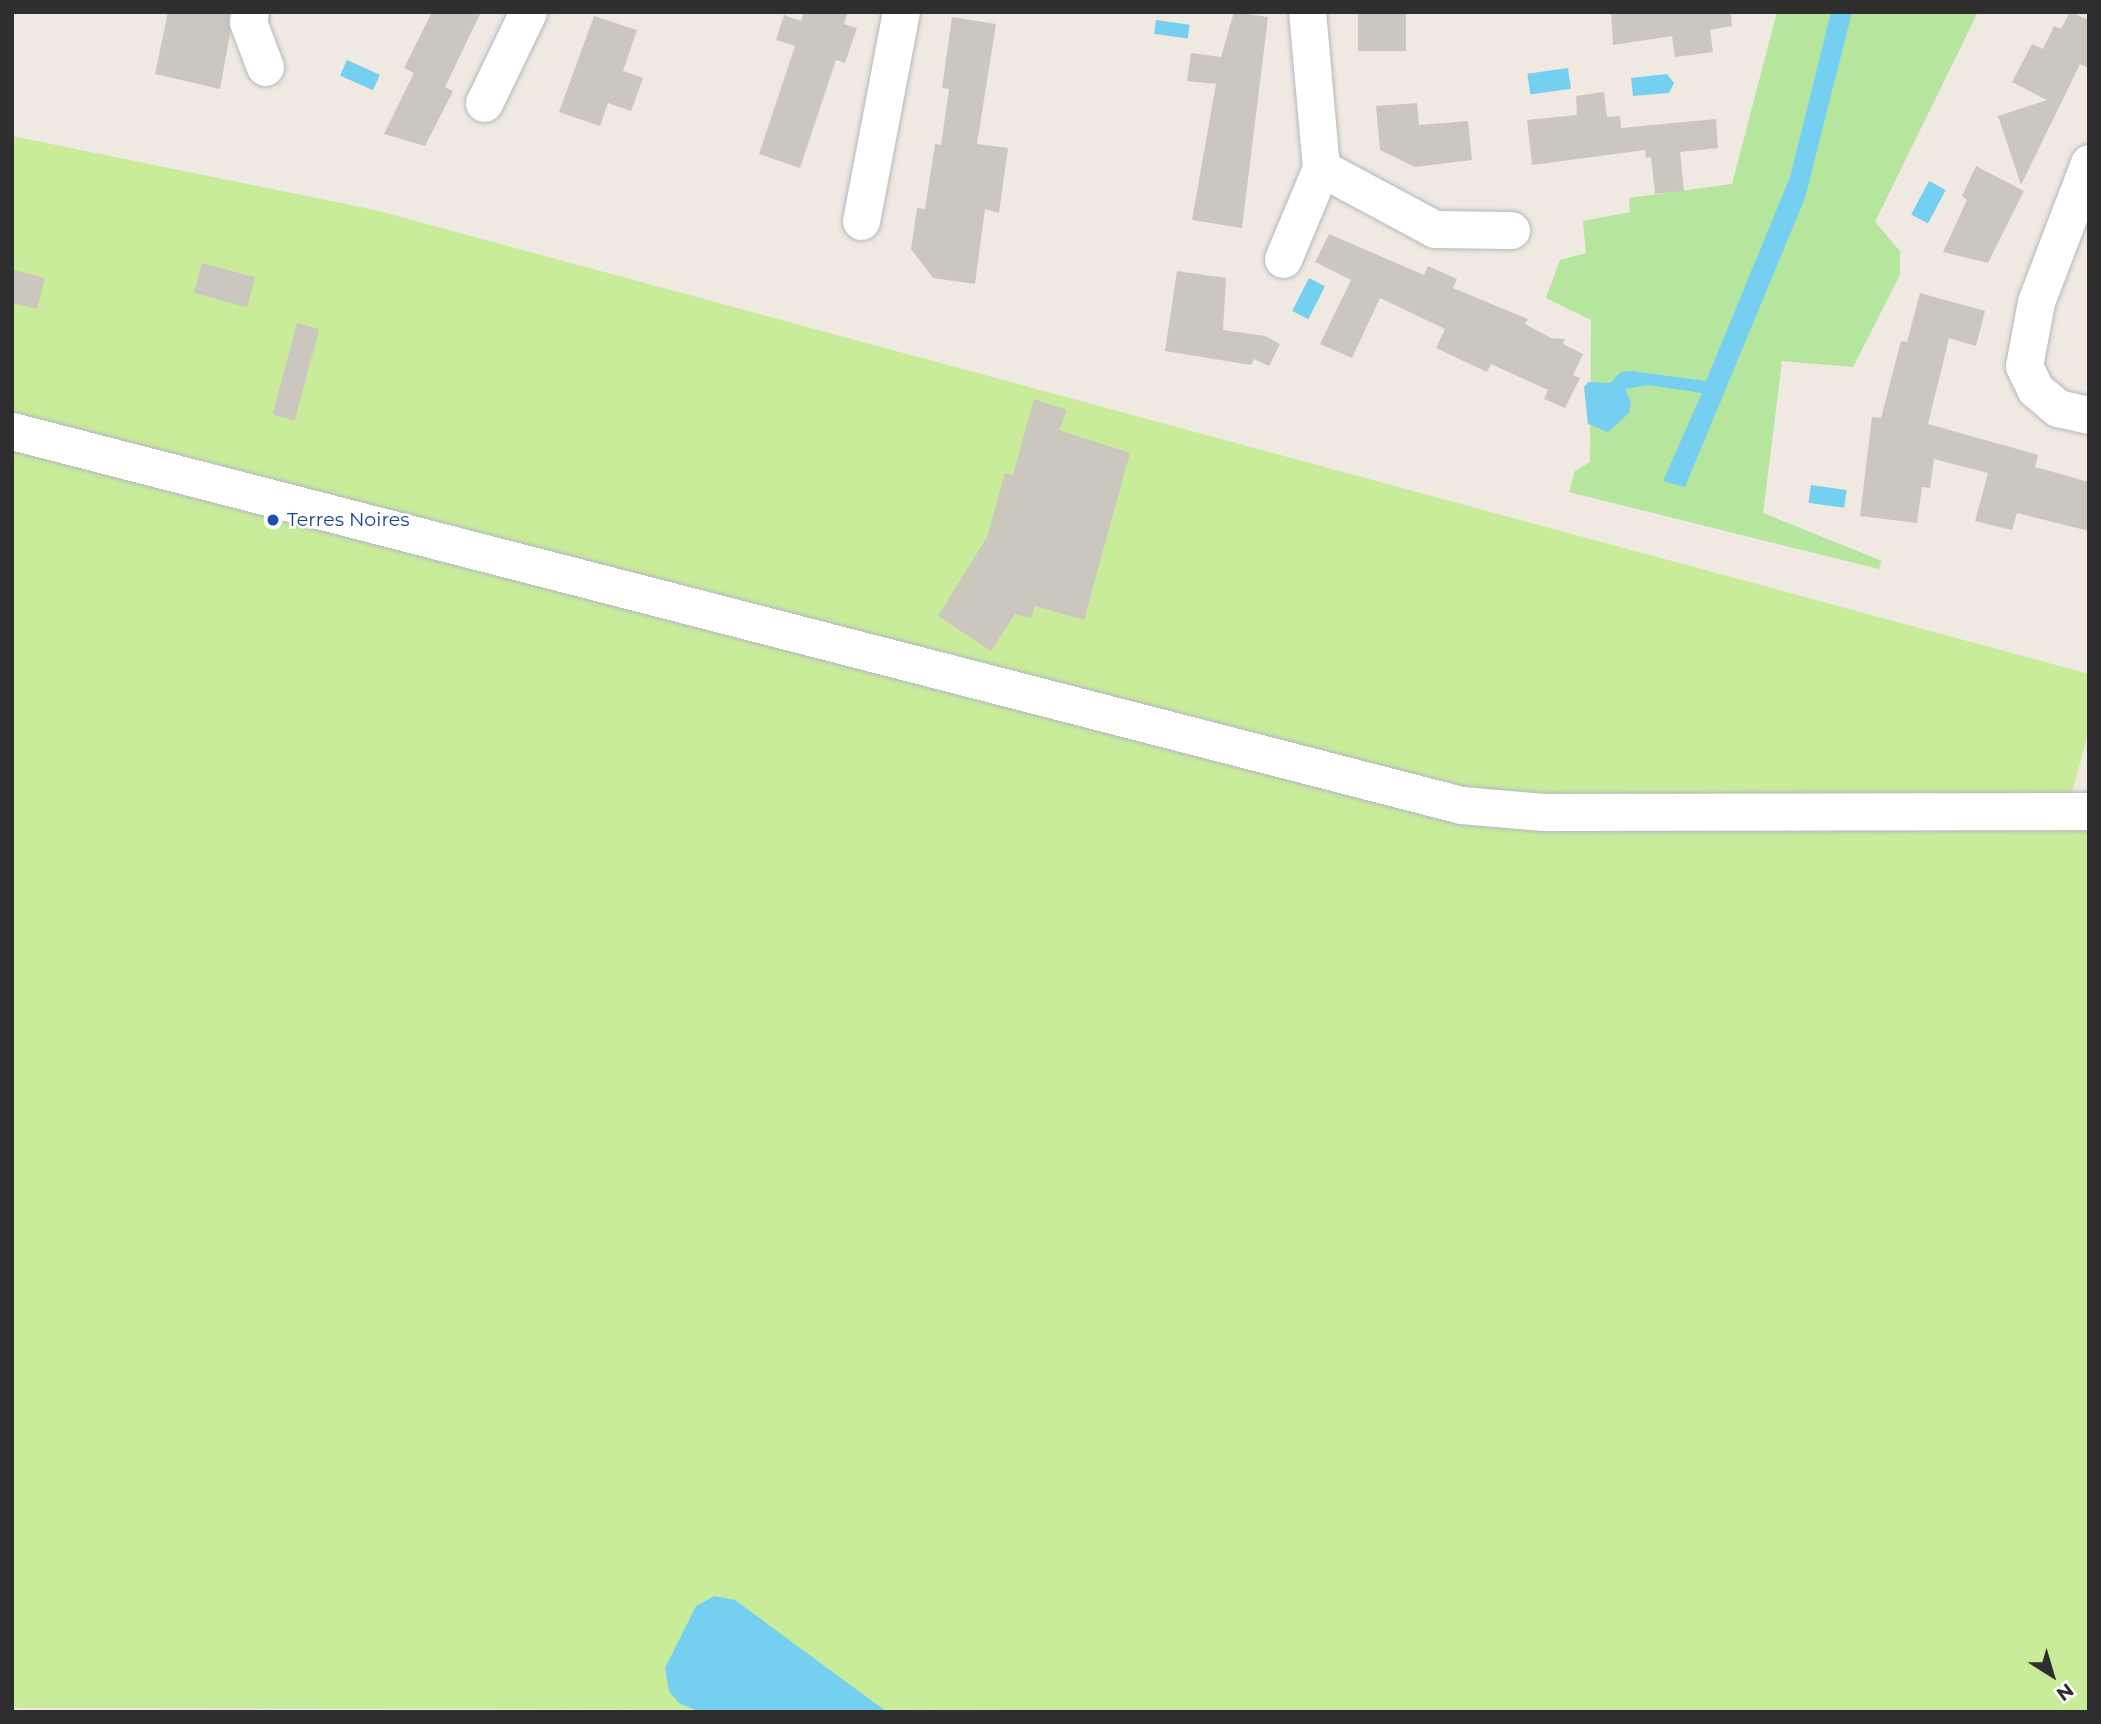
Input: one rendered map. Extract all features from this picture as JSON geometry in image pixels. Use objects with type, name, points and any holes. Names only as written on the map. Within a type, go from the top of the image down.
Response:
[{"type":"street","points":[[250,12],[248,22],[265,67]]},
{"type":"street","points":[[484,103],[528,12]]},
{"type":"street","points":[[861,220],[901,12]]},
{"type":"street","points":[[1283,260],[1321,168],[1307,12]]},
{"type":"street","points":[[2089,163],[2036,302],[2024,366],[2035,389],[2058,408],[2089,415]]},
{"type":"street","points":[[1321,168],[1435,229],[1511,230]]},
{"type":"street","points":[[12,431],[1461,805],[1544,812],[2089,811]]},
{"type":"green space","points":[[1777,12],[1978,12],[1875,222],[1900,251],[1900,275],[1853,367],[1782,361],[1763,513],[1882,561],[1879,569],[1569,492],[1575,471],[1590,462],[1591,320],[1546,298],[1560,260],[1586,253],[1583,221],[1630,212],[1629,198],[1732,184]]},
{"type":"green space","points":[[12,136],[375,210],[2089,674],[2089,730],[2065,819],[2089,822],[2089,1712],[12,1708]]},
{"type":"water","points":[[1831,12],[1852,12],[1805,198],[1685,487],[1663,481],[1702,393],[1648,385],[1625,389],[1631,402],[1629,413],[1608,432],[1588,424],[1584,387],[1588,382],[1610,383],[1621,372],[1631,371],[1706,381],[1790,177]]},
{"type":"water","points":[[1156,20],[1190,25],[1188,39],[1154,34]]},
{"type":"water","points":[[347,60],[380,75],[373,90],[340,76]]},
{"type":"water","points":[[1568,68],[1571,89],[1530,95],[1527,74]]},
{"type":"water","points":[[1667,74],[1674,83],[1669,93],[1633,96],[1631,78]]},
{"type":"water","points":[[1929,181],[1946,190],[1928,223],[1911,215]]},
{"type":"water","points":[[1309,278],[1325,286],[1308,319],[1292,311]]},
{"type":"water","points":[[1811,485],[1847,490],[1844,508],[1808,503]]},
{"type":"water","points":[[714,1596],[735,1600],[887,1712],[700,1712],[679,1703],[669,1691],[665,1668],[696,1606]]},
{"type":"building","points":[[168,12],[229,12],[230,34],[220,89],[155,74]]},
{"type":"building","points":[[432,12],[481,12],[445,87],[453,91],[425,146],[384,134],[414,73],[404,68]]},
{"type":"building","points":[[804,12],[848,12],[844,24],[857,28],[845,63],[836,60],[800,168],[759,154],[795,46],[776,40],[784,15],[801,21]]},
{"type":"building","points":[[1234,12],[1268,17],[1242,228],[1192,220],[1216,84],[1187,81],[1191,53],[1221,57]]},
{"type":"building","points":[[1358,12],[1406,12],[1406,51],[1358,51]]},
{"type":"building","points":[[1611,12],[1731,12],[1732,26],[1710,30],[1713,52],[1675,57],[1672,36],[1613,45]]},
{"type":"building","points":[[2070,12],[2089,20],[2089,68],[2080,64],[2021,185],[1998,116],[2047,100],[2012,82],[2032,44],[2043,49],[2054,26],[2061,29]]},
{"type":"building","points":[[594,16],[637,30],[623,71],[643,78],[631,111],[608,103],[600,126],[559,112]]},
{"type":"building","points":[[952,17],[996,24],[977,144],[1008,148],[999,213],[985,209],[975,284],[933,278],[911,249],[917,208],[925,209],[935,144],[941,145],[949,89],[942,88]]},
{"type":"building","points":[[1604,92],[1607,117],[1620,116],[1621,128],[1716,119],[1718,148],[1680,152],[1684,191],[1655,194],[1651,157],[1646,158],[1645,150],[1532,165],[1527,120],[1577,115],[1576,96]]},
{"type":"building","points":[[1417,103],[1419,125],[1468,121],[1472,160],[1415,167],[1380,150],[1376,106]]},
{"type":"building","points":[[1976,166],[2024,191],[1988,263],[1943,252],[1967,200],[1962,196]]},
{"type":"building","points":[[1329,234],[1424,275],[1428,266],[1457,279],[1453,288],[1528,319],[1525,324],[1551,338],[1565,339],[1563,344],[1583,354],[1573,375],[1580,378],[1565,408],[1544,399],[1548,390],[1491,364],[1487,372],[1436,348],[1445,329],[1380,298],[1352,358],[1320,344],[1351,280],[1315,262]]},
{"type":"building","points":[[202,263],[255,277],[247,307],[194,293]]},
{"type":"building","points":[[12,269],[45,278],[37,309],[12,303]]},
{"type":"building","points":[[1177,271],[1226,278],[1223,330],[1265,336],[1280,344],[1269,366],[1254,359],[1251,365],[1165,351]]},
{"type":"building","points":[[1920,293],[1985,311],[1976,346],[1949,338],[1928,424],[2038,455],[2035,467],[2089,482],[2089,531],[2017,513],[2012,530],[1975,521],[1988,473],[1934,459],[1930,488],[1922,487],[1917,523],[1860,516],[1872,417],[1881,418],[1901,341],[1907,342]]},
{"type":"building","points":[[297,323],[319,329],[295,421],[272,415]]},
{"type":"building","points":[[1034,399],[1067,410],[1059,430],[1130,453],[1084,620],[1035,606],[1031,618],[1015,614],[991,651],[938,616],[987,537],[1005,473],[1013,475]]},
{"type":"place","name":"Terres Noires","points":[[273,520]]}]
